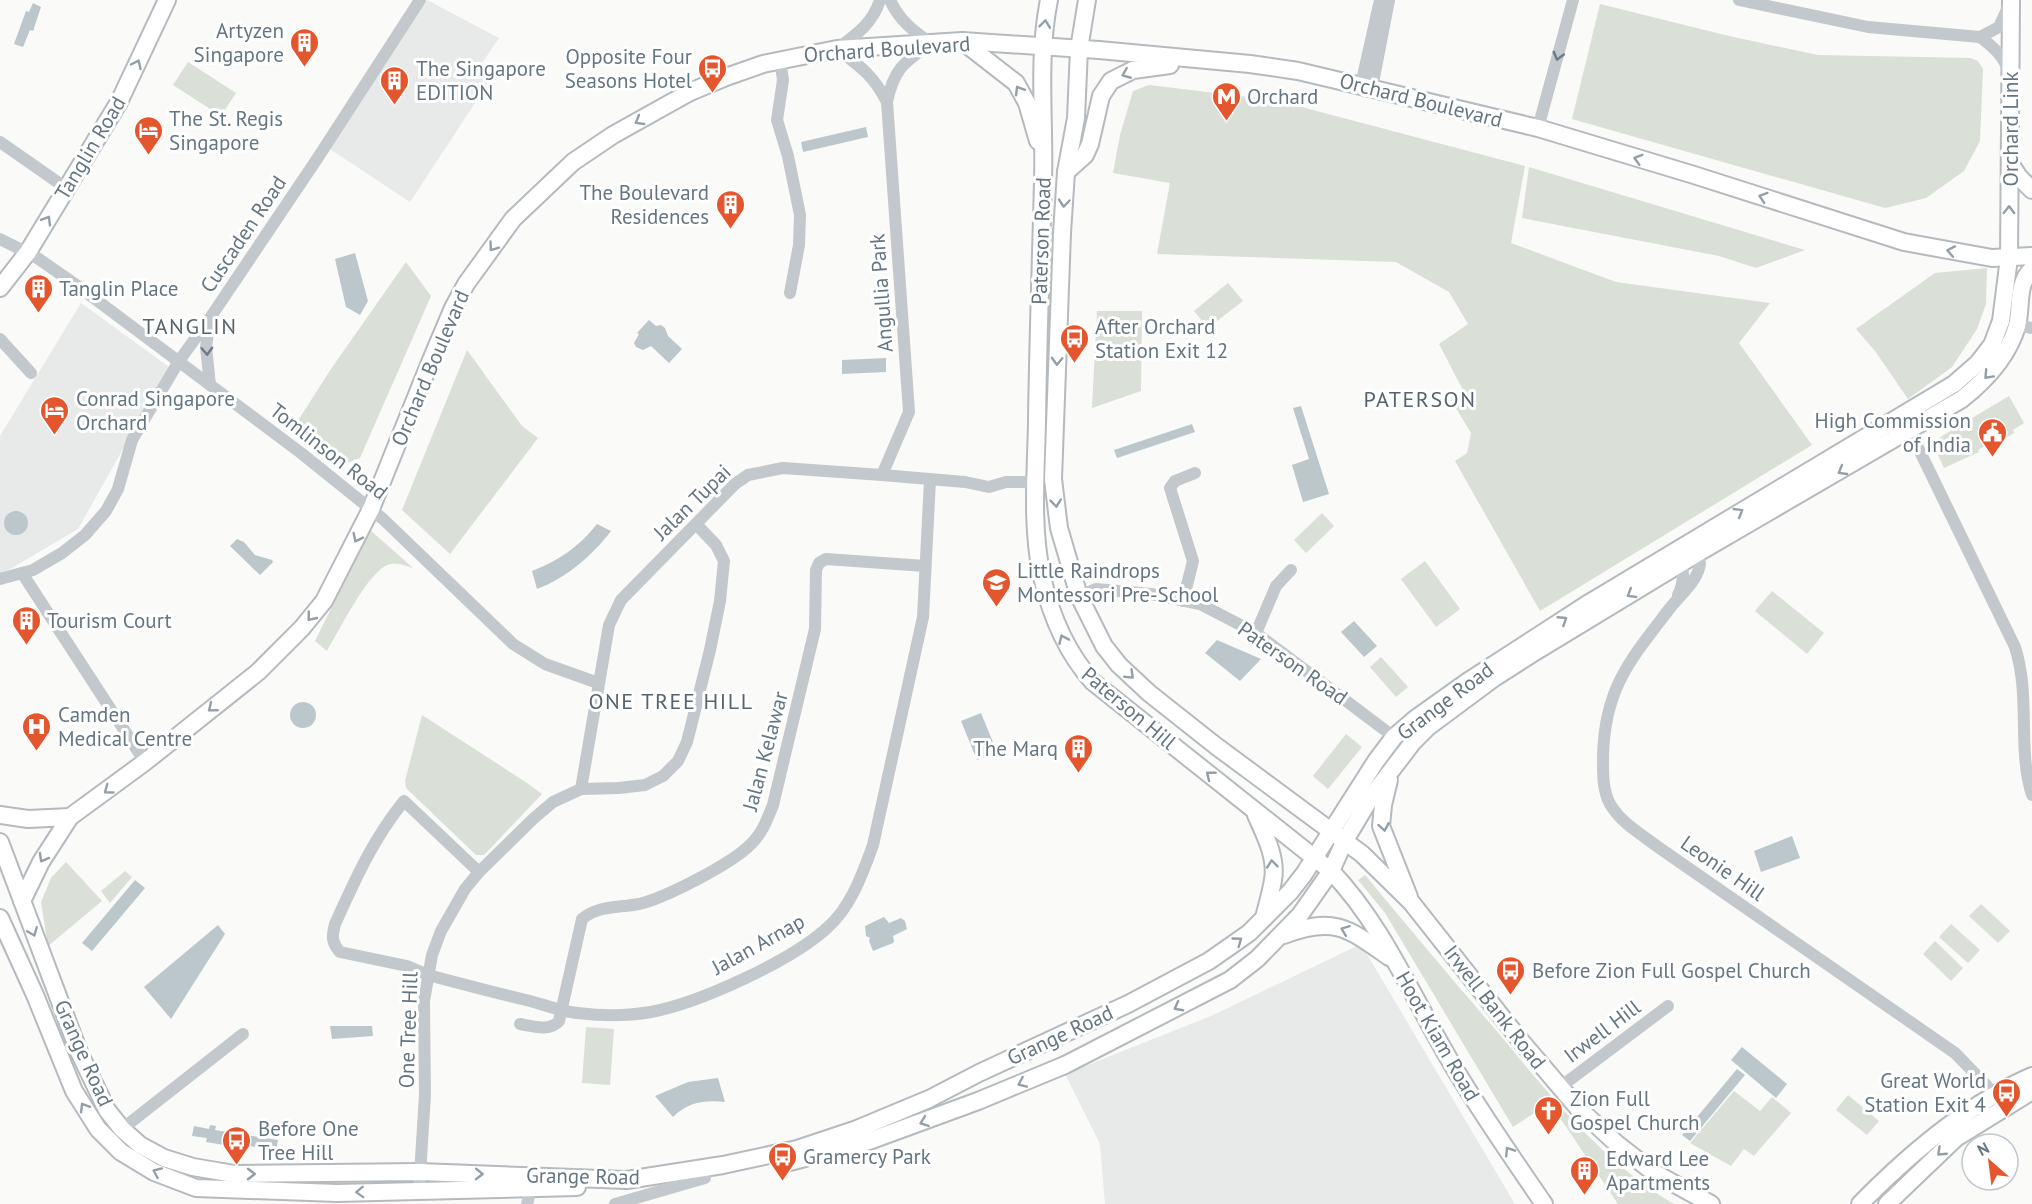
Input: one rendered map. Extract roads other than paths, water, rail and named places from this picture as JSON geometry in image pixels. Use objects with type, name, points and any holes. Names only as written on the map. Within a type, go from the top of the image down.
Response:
[{"type":"main road","name":"Tanglin Road","points":[[0,288],[28,252],[119,102],[167,0]]},
{"type":"main road","name":"Paterson Road","points":[[1035,482],[1044,165],[1043,48],[1044,25],[1049,0]]},
{"type":"main road","name":"Paterson Road","points":[[1053,479],[1059,282],[1066,172],[1076,118],[1079,48],[1087,0]]},
{"type":"main road","name":"Orchard Link","points":[[2008,258],[2011,1]]},
{"type":"main road","name":"Orchard Boulevard","points":[[22,901],[41,862],[70,817],[145,762],[258,672],[302,628],[324,601],[371,509],[453,308],[466,284],[513,219],[573,162],[613,135],[690,92],[726,76],[780,59],[837,49],[962,41],[1043,48],[1079,48],[1285,69],[1366,86],[1538,129],[1694,175],[1904,242],[1992,258],[2008,258]]},
{"type":"main road","points":[[962,41],[1016,82],[1027,103],[1044,165]]},
{"type":"main road","points":[[1066,172],[1085,154],[1090,144],[1101,96],[1111,81],[1133,70],[1204,61]]},
{"type":"main road","points":[[2010,163],[2019,177],[2032,190]]},
{"type":"main road","points":[[2008,258],[2032,256]]},
{"type":"main road","name":"Grange Road","points":[[0,842],[79,1052],[107,1110],[122,1129],[140,1145],[164,1158],[193,1167],[234,1174],[420,1172],[627,1180],[723,1166],[797,1149],[929,1099],[1128,1004],[1209,961],[1249,933],[1290,892],[1314,858],[1338,837],[1413,742],[1428,727],[1494,678],[1685,553],[1954,384],[1969,372],[1992,345],[2001,321],[2008,258]]},
{"type":"main road","name":"Grange Road","points":[[0,918],[6,944],[35,995],[74,1091],[98,1129],[129,1157],[154,1172],[196,1188],[337,1193],[419,1190],[530,1198],[705,1178],[754,1170],[869,1141],[971,1104],[1065,1065],[1230,980],[1281,937],[1300,915],[1330,871],[1338,837],[1364,779],[1394,737],[1459,687],[1589,603],[1910,431],[1962,399],[1994,369],[2025,326],[2021,288],[2027,274],[2032,269]]},
{"type":"main road","name":"Paterson Hill","points":[[1053,479],[1059,528],[1079,596],[1104,646],[1119,665],[1149,693],[1338,837]]},
{"type":"main road","name":"Paterson Hill","points":[[1035,482],[1036,533],[1043,578],[1064,643],[1077,664],[1093,682],[1330,871]]},
{"type":"main road","points":[[1392,770],[1383,805],[1381,826],[1411,902]]},
{"type":"main road","points":[[1255,812],[1270,847],[1273,867],[1273,880],[1264,918]]},
{"type":"main road","points":[[0,815],[28,819],[70,817]]},
{"type":"main road","name":"Irwell Bank Road","points":[[1338,837],[1362,854],[1411,902],[1559,1088],[1616,1143],[1653,1172],[1711,1204]]},
{"type":"main road","name":"Hoot Kiam Road","points":[[1330,871],[1353,896],[1395,961],[1449,1060],[1544,1204]]},
{"type":"main road","points":[[1281,937],[1305,927],[1327,925],[1346,928],[1395,961]]},
{"type":"main road","points":[[1209,961],[1219,961],[1224,964],[1230,980]]},
{"type":"main road","points":[[1888,1204],[1956,1138],[2032,1076]]},
{"type":"main road","points":[[963,1082],[955,1088],[954,1097],[957,1101],[971,1104]]},
{"type":"main road","points":[[1853,1204],[1864,1200],[1904,1162],[1962,1115],[2032,1091]]},
{"type":"street","name":"Cuscaden Road","points":[[0,579],[33,570],[62,553],[86,535],[106,511],[118,489],[132,440],[179,361],[317,159],[420,0]]},
{"type":"street","points":[[837,49],[868,24],[880,0]]},
{"type":"street","points":[[890,0],[907,26],[931,43]]},
{"type":"street","points":[[1366,86],[1380,0]]},
{"type":"street","points":[[1366,86],[1389,0]]},
{"type":"street","points":[[1538,129],[1573,0]]},
{"type":"street","points":[[1739,0],[1868,27],[1980,37],[1999,27],[2011,1]]},
{"type":"street","points":[[1980,37],[1994,47],[2005,61],[2011,77]]},
{"type":"street","name":"Angullia Park","points":[[882,475],[909,412],[887,102],[891,81],[897,71],[931,43]]},
{"type":"street","name":"Angullia Park","points":[[837,49],[867,71],[878,84],[887,102]]},
{"type":"street","points":[[780,59],[783,80],[777,120],[788,156],[800,215],[799,245],[790,293]]},
{"type":"street","points":[[0,142],[66,188]]},
{"type":"street","name":"Tomlinson Road","points":[[0,239],[28,252],[79,287],[270,428],[371,509],[513,644],[545,664],[598,683]]},
{"type":"street","points":[[210,318],[206,347],[210,385]]},
{"type":"street","points":[[0,339],[32,373]]},
{"type":"street","points":[[1910,431],[2015,647],[2024,686],[2026,773],[2032,795]]},
{"type":"street","name":"Jalan Tupai","points":[[581,789],[609,625],[621,600],[735,484],[747,475],[783,468],[965,482],[989,486],[1005,482],[1035,482]]},
{"type":"street","points":[[1183,601],[1193,561],[1170,488],[1175,481],[1195,473]]},
{"type":"street","name":"Jalan Arnap","points":[[479,872],[404,801],[385,824],[366,855],[335,924],[332,936],[334,945],[340,952],[407,966],[428,975],[562,1010],[618,1015],[651,1012],[675,1005],[755,973],[828,928],[848,902],[860,880],[873,845],[923,617],[930,480]]},
{"type":"street","name":"One Tree Hill","points":[[419,1190],[425,1095],[424,1001],[432,955],[441,931],[465,890],[479,872],[553,802],[570,792],[581,789],[645,785],[663,776],[678,761],[687,742],[716,621],[724,561],[716,545],[696,524]]},
{"type":"street","name":"Leonie Hill","points":[[1675,602],[1681,588],[1685,553],[1700,560],[1700,567],[1686,591],[1626,666],[1614,690],[1608,712],[1604,738],[1603,773],[1606,792],[1619,817],[1658,847],[1946,1046],[1965,1061],[1999,1101]]},
{"type":"street","name":"Jalan Kelawar","points":[[562,1010],[582,919],[588,913],[598,909],[638,904],[663,897],[731,859],[750,845],[765,826],[773,805],[815,629],[816,570],[819,563],[826,559],[926,566]]},
{"type":"street","points":[[1070,570],[1082,583],[1096,589]]},
{"type":"street","points":[[1256,633],[1276,586],[1291,570]]},
{"type":"street","points":[[22,573],[145,762]]},
{"type":"street","name":"Paterson Road","points":[[1079,596],[1096,589],[1151,594],[1200,604],[1256,633],[1394,737]]},
{"type":"street","name":"Irwell Hill","points":[[1559,1088],[1668,1006]]},
{"type":"street","points":[[520,1024],[550,1028],[559,1021],[562,1010]]},
{"type":"street","points":[[122,1129],[243,1034]]},
{"type":"street","points":[[615,1204],[705,1178]]},
{"type":"place","name":"Artyzen Singapore","points":[[305,68]]},
{"type":"place","name":"Opposite Four Seasons Hotel","points":[[713,94]]},
{"type":"place","name":"The Singapore EDITION","points":[[395,106]]},
{"type":"place","name":"Orchard","points":[[1226,122]]},
{"type":"place","name":"The St. Regis Singapore","points":[[148,156]]},
{"type":"place","name":"The Boulevard Residences","points":[[730,230]]},
{"type":"place","name":"Tanglin Place","points":[[38,314]]},
{"type":"place","name":"After Orchard Station Exit 12","points":[[1074,364]]},
{"type":"place","name":"Conrad Singapore Orchard","points":[[55,436]]},
{"type":"place","name":"High Commission of India","points":[[1992,458]]},
{"type":"place","name":"Little Raindrops Montessori Pre-School","points":[[996,608]]},
{"type":"place","name":"Tourism Court","points":[[26,646]]},
{"type":"place","name":"Camden Medical Centre","points":[[37,752]]},
{"type":"place","name":"The Marq","points":[[1079,774]]},
{"type":"place","name":"Before Zion Full Gospel Church","points":[[1511,996]]},
{"type":"place","name":"Great World Station Exit 4","points":[[2007,1118]]},
{"type":"place","name":"Zion Full Gospel Church","points":[[1549,1136]]},
{"type":"place","name":"Before One Tree Hill","points":[[237,1166]]},
{"type":"place","name":"Gramercy Park","points":[[782,1182]]},
{"type":"place","name":"Edward Lee Apartments","points":[[1585,1196]]},
{"type":"district","name":"TANGLIN","points":[[190,326]]},
{"type":"district","name":"PATERSON","points":[[1420,399]]},
{"type":"district","name":"ONE TREE HILL","points":[[671,701]]}]
